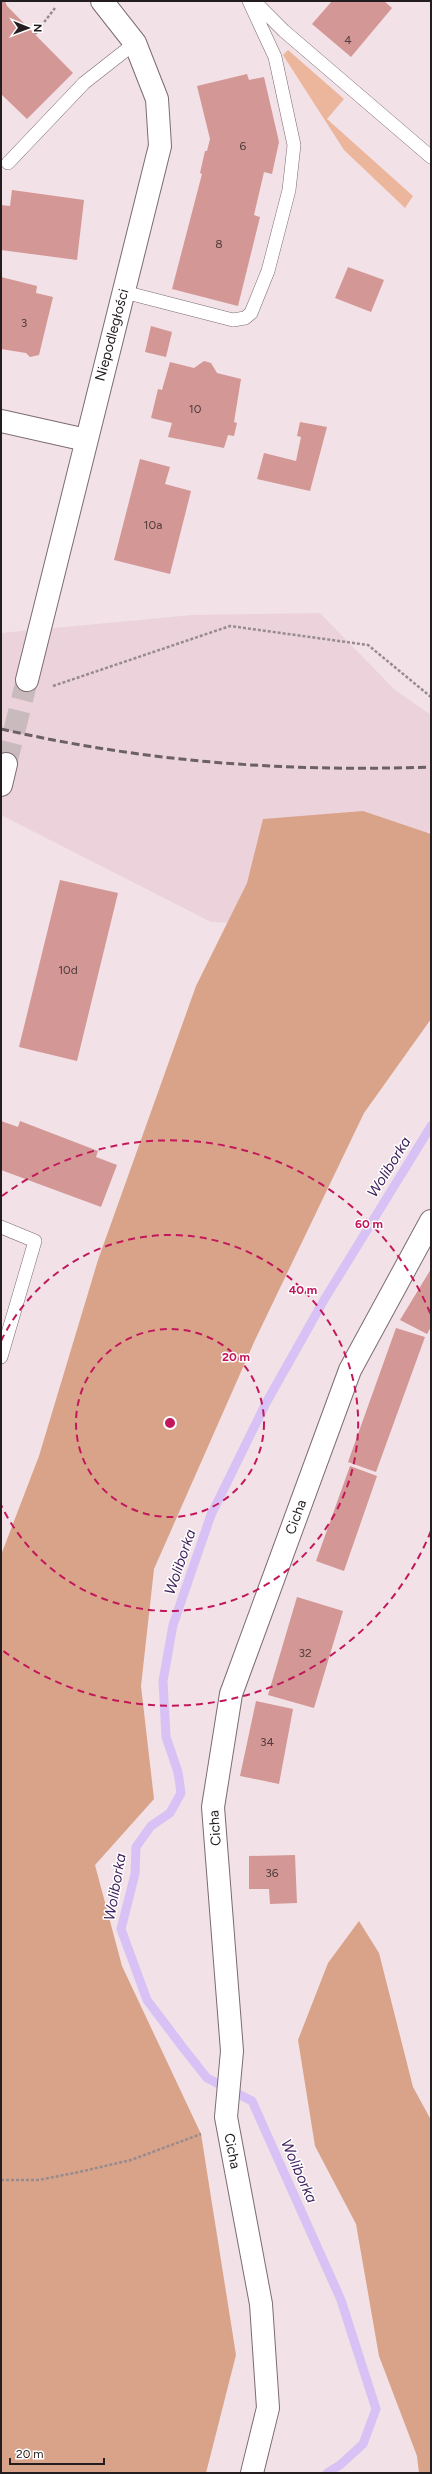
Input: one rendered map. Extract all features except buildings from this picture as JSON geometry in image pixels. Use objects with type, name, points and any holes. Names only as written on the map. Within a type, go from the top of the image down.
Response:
[{"type":"street","name":"Niepodległości","points":[[27,680],[160,146],[158,98],[135,43],[102,1]]},
{"type":"street","points":[[1,421],[86,440]]},
{"type":"street","name":"Cicha","points":[[252,2473],[268,2408],[268,2400],[261,2304],[226,2119],[232,2051],[213,1807],[231,1694],[350,1370],[431,1221]]},
{"type":"lane","points":[[124,292],[233,320],[245,318],[251,313],[268,271],[289,190],[294,145],[275,57],[249,1]]},
{"type":"lane","points":[[254,1],[284,31],[431,157]]},
{"type":"lane","points":[[8,163],[84,83],[135,43]]},
{"type":"lane","points":[[1,1227],[35,1241],[4,1331],[1,1357]]},
{"type":"path","points":[[34,34],[55,8]]},
{"type":"path","points":[[51,687],[230,626],[368,645],[431,697]]},
{"type":"path","points":[[1,2180],[39,2180],[131,2160],[226,2119]]},
{"type":"shaded area","points":[[288,50],[344,99],[327,119],[413,196],[405,208],[344,150],[283,55]]},
{"type":"shaded area","points":[[320,613],[395,690],[431,715],[431,828],[364,930],[211,922],[1,815],[1,633],[192,615]]},
{"type":"shaded area","points":[[363,811],[431,834],[431,1019],[364,1113],[255,1340],[154,1569],[141,1686],[154,1799],[95,1865],[122,1966],[201,2134],[236,2355],[206,2473],[1,2473],[1,1555],[39,1456],[98,1260],[196,986],[247,883],[263,819]]},
{"type":"shaded area","points":[[359,1921],[379,1953],[413,2087],[431,2120],[431,2473],[419,2473],[417,2456],[379,2356],[356,2224],[315,2146],[298,2040],[328,1963]]},
{"type":"waterway","name":"Woliborka","points":[[327,2473],[340,2465],[363,2444],[376,2409],[341,2300],[252,2101],[207,2078],[184,2049],[147,2000],[121,1929],[135,1874],[136,1847],[151,1826],[170,1813],[181,1793],[178,1772],[166,1737],[163,1681],[173,1625],[211,1515],[266,1403],[324,1300],[431,1126]]},
{"type":"tunnel","points":[[6,764],[27,680]]},
{"type":"railway","points":[[1,729],[109,750],[214,762],[321,768],[431,767]]}]
